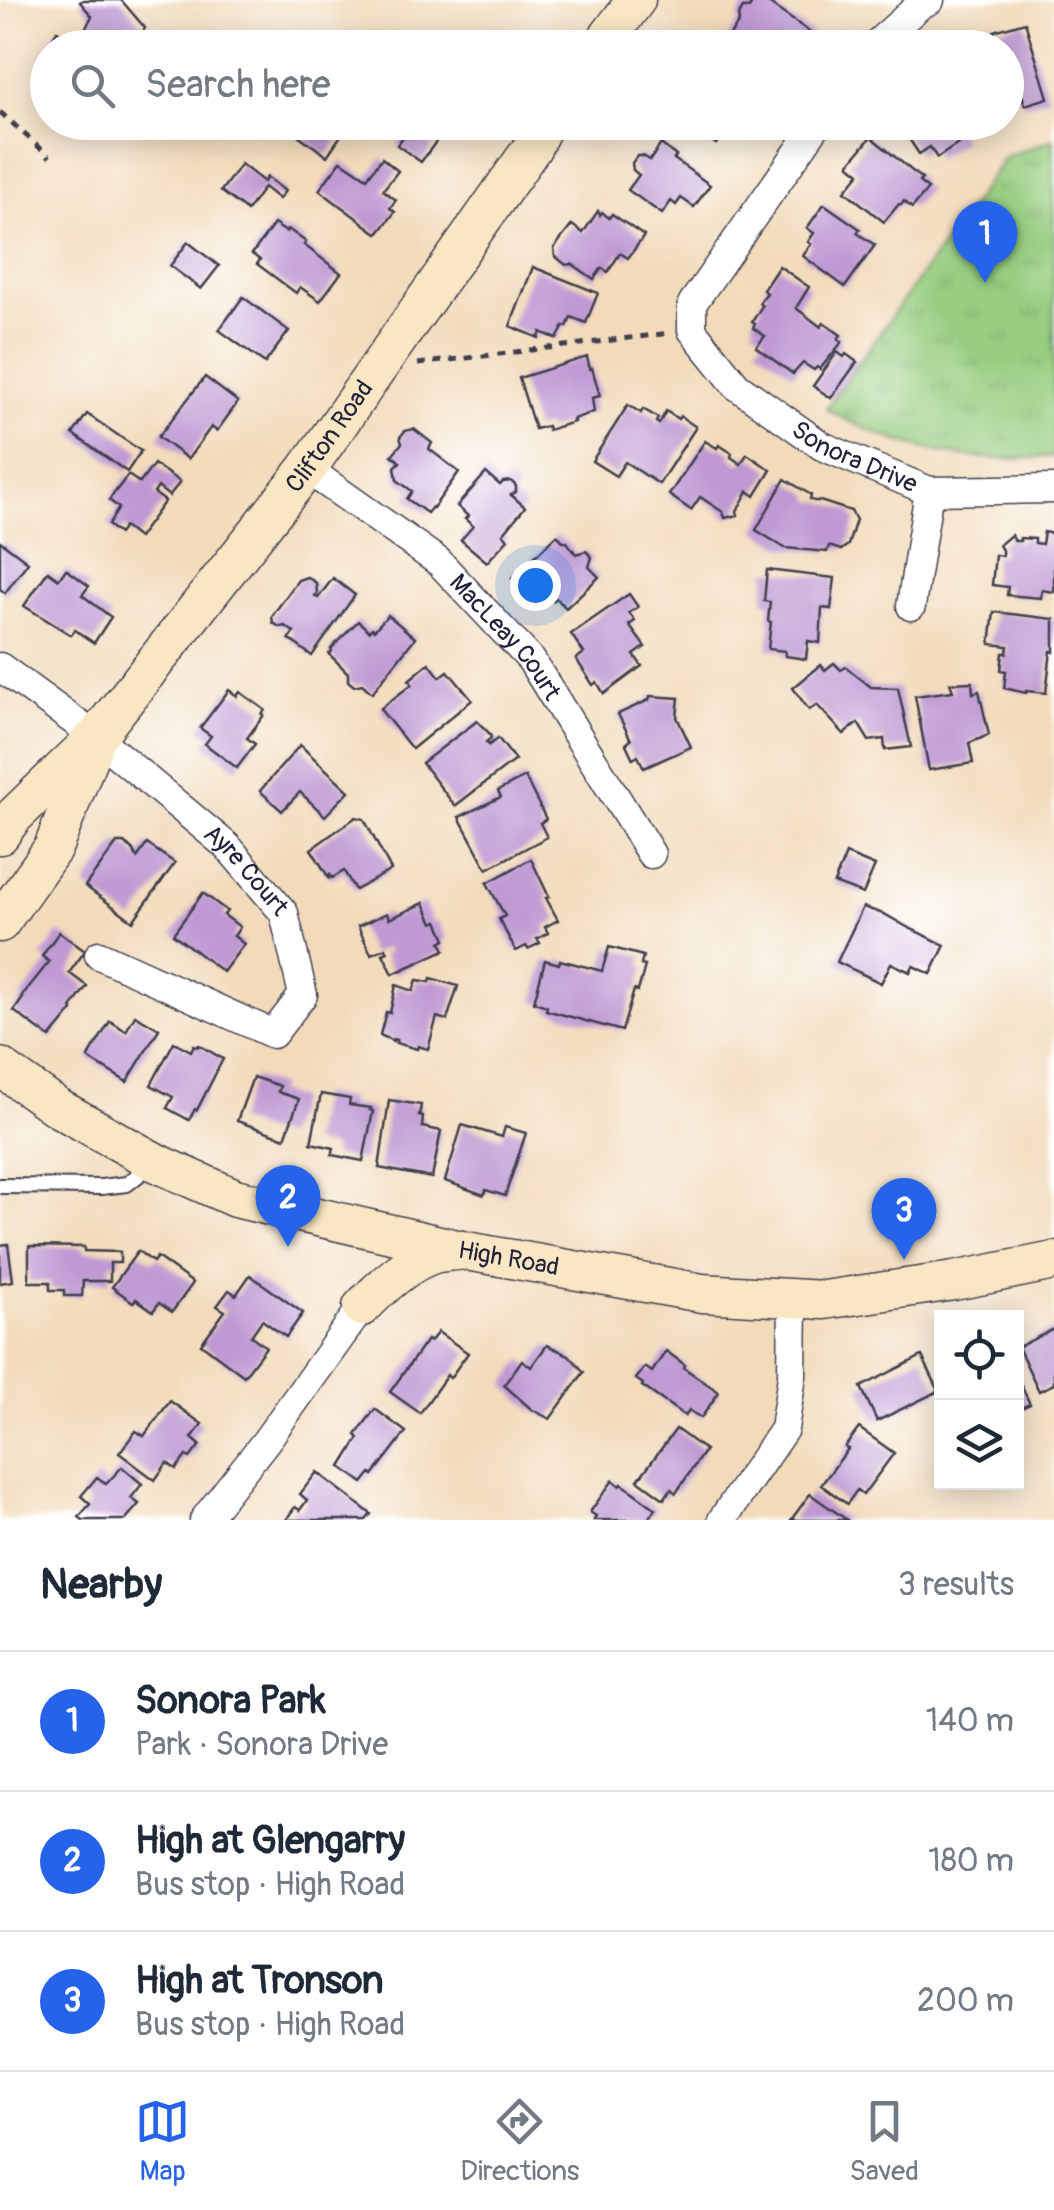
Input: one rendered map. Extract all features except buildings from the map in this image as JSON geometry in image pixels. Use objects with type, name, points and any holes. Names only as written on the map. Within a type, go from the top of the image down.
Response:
[{"type":"main road","points":[[614,30],[636,0]]},
{"type":"main road","name":"Clifton Road","points":[[0,835],[13,817],[96,736],[307,469],[536,140]]},
{"type":"main road","name":"Clifton Road","points":[[0,922],[52,848],[96,736]]},
{"type":"main road","name":"High Road","points":[[0,1067],[58,1108],[155,1162],[235,1198],[460,1250],[702,1294],[824,1300],[954,1281],[1054,1261]]},
{"type":"main road","points":[[362,1307],[416,1263],[433,1254],[460,1250]]},
{"type":"street","points":[[892,30],[930,0]]},
{"type":"street","points":[[692,330],[692,304],[806,140]]},
{"type":"street","name":"Sonora Drive","points":[[692,330],[737,386],[822,446],[929,492],[1054,489]]},
{"type":"street","name":"MacLeay Court","points":[[307,469],[439,562],[531,660],[651,854]]},
{"type":"street","points":[[911,606],[929,492]]},
{"type":"street","points":[[0,667],[96,736]]},
{"type":"street","name":"Ayre Court","points":[[96,736],[228,848],[284,913],[303,995],[273,1034],[99,956]]},
{"type":"street","points":[[722,1520],[784,1429],[792,1376],[793,1298]]},
{"type":"street","points":[[204,1520],[362,1307]]},
{"type":"lane","points":[[0,1186],[127,1184],[155,1162]]},
{"type":"path","points":[[0,112],[30,139]]},
{"type":"path","points":[[31,140],[50,157]]},
{"type":"path","points":[[375,370],[692,330]]},
{"type":"green space","points":[[1054,139],[1054,456],[994,458],[936,451],[880,435],[826,409],[1005,157]]},
{"type":"place","name":"Sonora Park","points":[[985,283]]},
{"type":"place","name":"High at Glengarry","points":[[288,1247]]},
{"type":"place","name":"High at Tronson","points":[[904,1260]]}]
